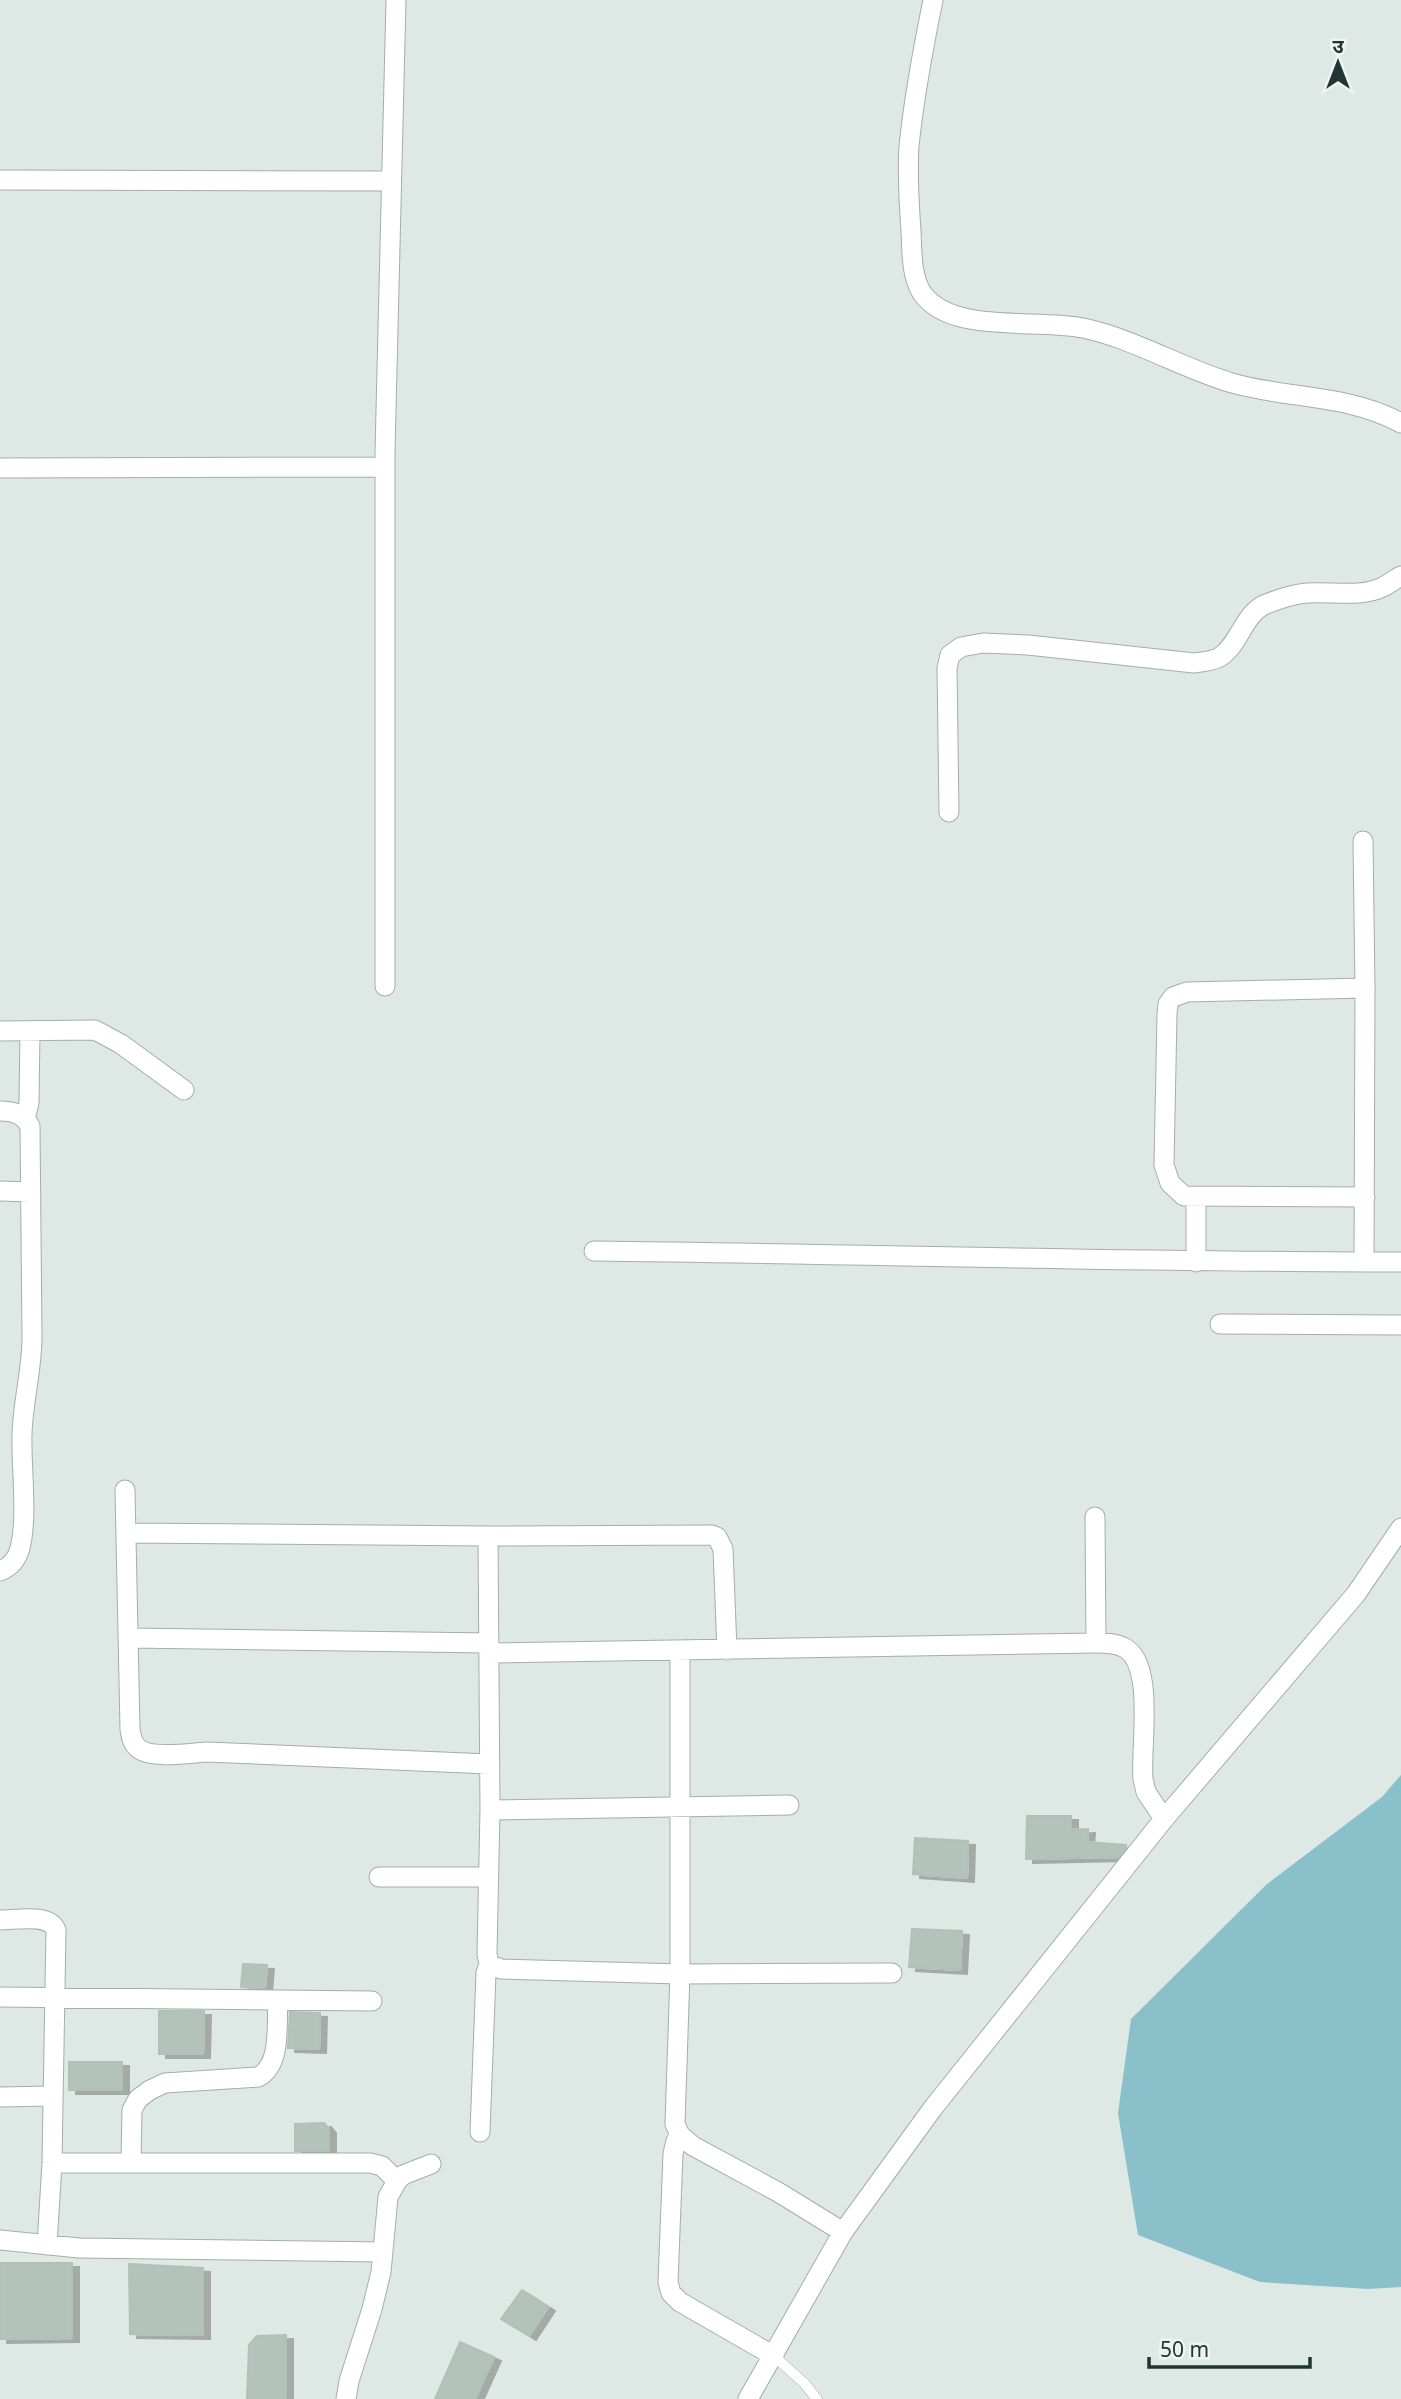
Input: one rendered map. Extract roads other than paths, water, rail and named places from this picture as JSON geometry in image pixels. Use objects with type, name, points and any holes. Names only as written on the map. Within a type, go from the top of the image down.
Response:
[{"type":"street","points":[[385,986],[385,467],[396,0]]},
{"type":"street","points":[[933,0],[919,69],[909,148],[908,182],[915,279],[923,294],[941,310],[964,318],[1050,323],[1101,332],[1233,383],[1334,400],[1382,413],[1401,423]]},
{"type":"street","points":[[0,180],[390,181]]},
{"type":"street","points":[[0,468],[385,467]]},
{"type":"street","points":[[949,812],[947,668],[950,655],[961,647],[983,643],[1028,645],[1194,663],[1209,661],[1221,656],[1239,635],[1250,616],[1261,606],[1307,593],[1360,592],[1381,588],[1401,576]]},
{"type":"street","points":[[1363,841],[1364,1262]]},
{"type":"street","points":[[1365,988],[1187,992],[1173,997],[1168,1004],[1167,1014],[1164,1165],[1175,1190],[1184,1196],[1196,1198],[1365,1197]]},
{"type":"street","points":[[0,1031],[95,1030],[107,1034],[184,1090]]},
{"type":"street","points":[[25,1119],[29,1103],[30,1031]]},
{"type":"street","points":[[0,1111],[17,1113],[30,1126],[32,1358],[22,1433],[20,1548],[9,1567],[0,1571]]},
{"type":"street","points":[[0,1191],[31,1192]]},
{"type":"street","points":[[1196,1198],[1196,1262]]},
{"type":"street","points":[[594,1251],[849,1253],[1196,1262],[1401,1262]]},
{"type":"street","points":[[1220,1324],[1401,1325]]},
{"type":"street","points":[[125,1490],[130,1728],[132,1741],[137,1748],[145,1752],[207,1752],[489,1764]]},
{"type":"street","points":[[1095,1517],[1096,1643]]},
{"type":"street","points":[[748,2399],[843,2232],[933,2108],[1164,1819],[1356,1594],[1401,1528]]},
{"type":"street","points":[[126,1533],[712,1535],[718,1537],[723,1549],[727,1650]]},
{"type":"street","points":[[480,2132],[486,1973],[489,1964],[488,1536]]},
{"type":"street","points":[[129,1638],[489,1648],[680,1650],[1096,1643],[1123,1646],[1137,1661],[1144,1697],[1143,1779],[1146,1792],[1164,1819]]},
{"type":"street","points":[[680,1650],[680,1974],[675,2117],[680,2135],[693,2146],[778,2192],[843,2232]]},
{"type":"street","points":[[490,1810],[789,1805]]},
{"type":"street","points":[[379,1877],[488,1877]]},
{"type":"street","points":[[0,1920],[45,1920],[54,1925],[57,1937],[52,2163],[47,2245]]},
{"type":"street","points":[[489,1964],[501,1969],[680,1974],[892,1973]]},
{"type":"street","points":[[0,1997],[372,2001]]},
{"type":"street","points":[[131,2162],[132,2110],[138,2099],[150,2090],[165,2083],[258,2077],[266,2073],[274,2057],[278,2002]]},
{"type":"street","points":[[0,2096],[52,2096]]},
{"type":"street","points":[[680,2135],[673,2154],[668,2282],[671,2293],[680,2302],[774,2356]]},
{"type":"street","points":[[52,2163],[376,2164],[387,2170],[397,2181]]},
{"type":"street","points":[[345,2399],[375,2299],[388,2197],[403,2175],[431,2164]]},
{"type":"street","points":[[0,2240],[79,2248],[383,2252]]},
{"type":"lane","points":[[774,2356],[817,2399]]},
{"type":"water","points":[[1401,1775],[1401,2287],[1368,2289],[1260,2282],[1138,2235],[1118,2113],[1131,2019],[1267,1884],[1382,1797]]}]
